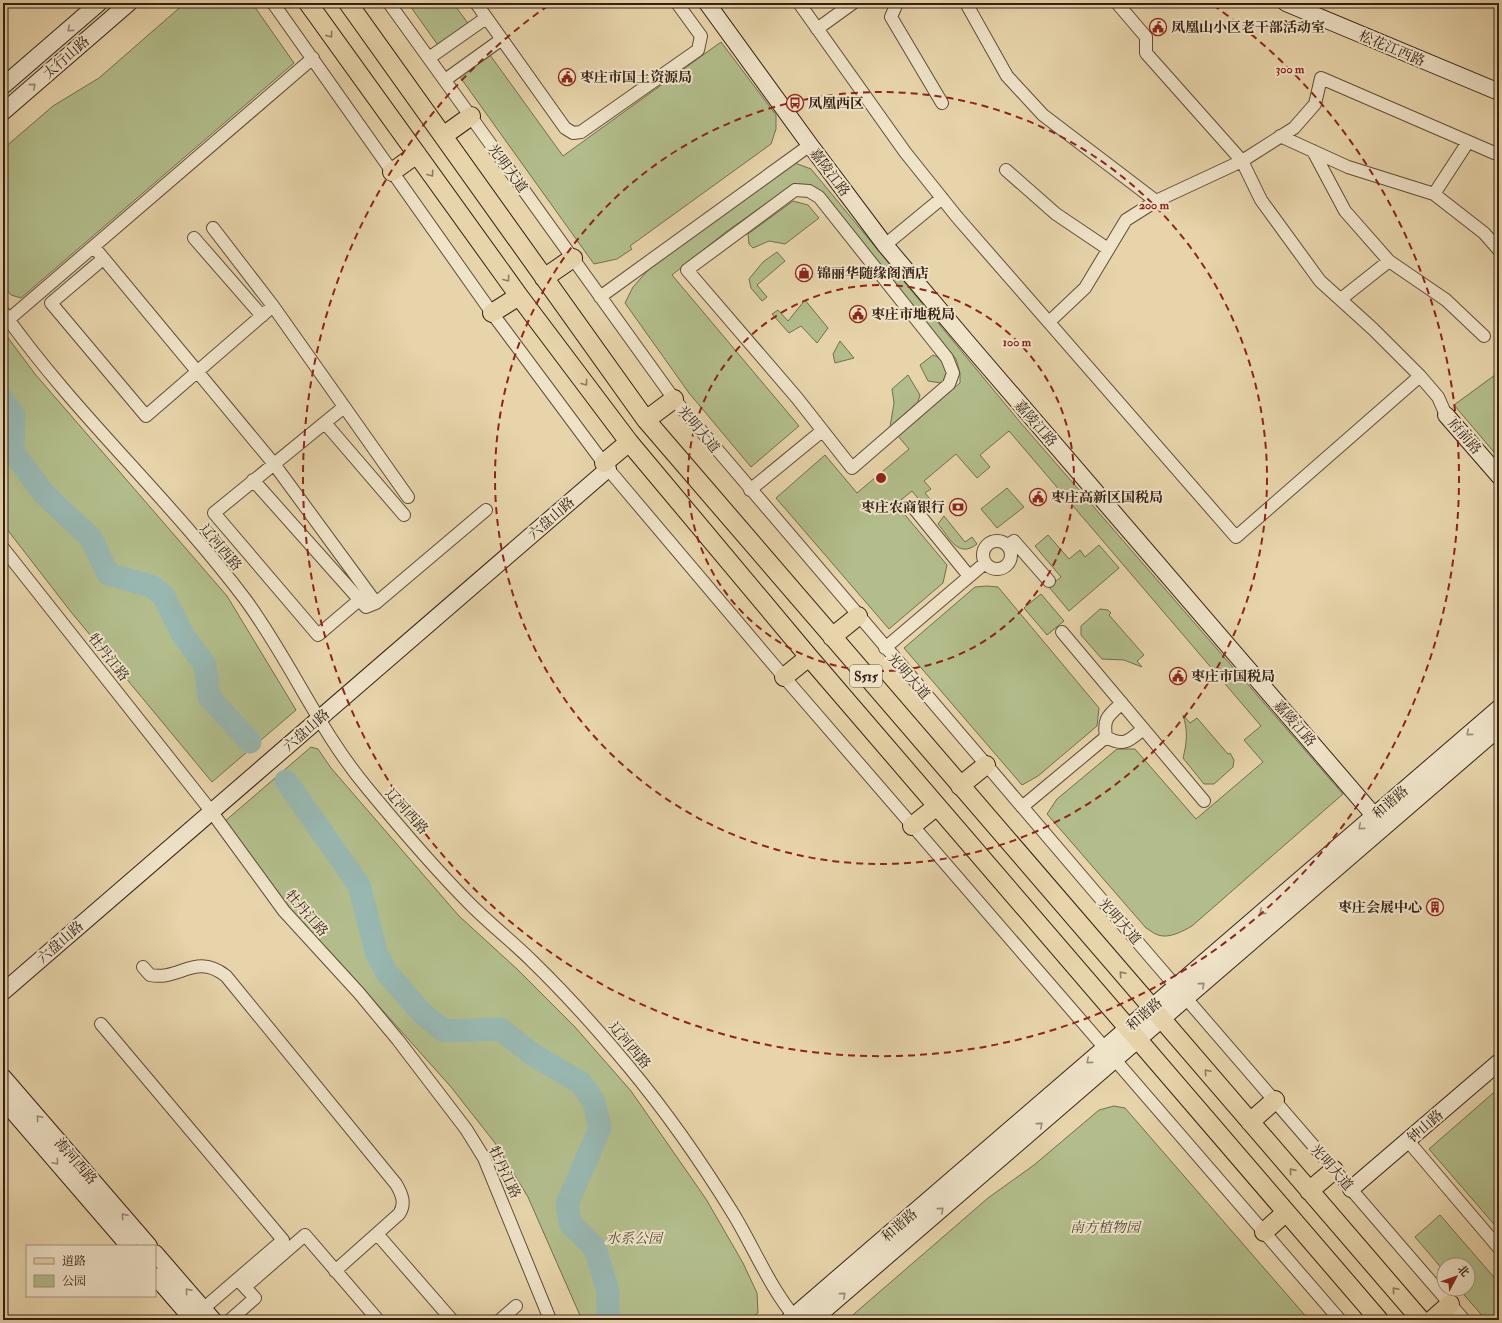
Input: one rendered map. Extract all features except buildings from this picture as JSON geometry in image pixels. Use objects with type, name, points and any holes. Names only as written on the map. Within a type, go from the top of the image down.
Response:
[{"type":"main road","name":"S515","points":[[308,3],[519,296],[629,442],[809,657],[1379,1320]]},
{"type":"main road","name":"S515","points":[[348,3],[646,420],[1421,1320]]},
{"type":"main road","points":[[443,136],[471,116]]},
{"type":"main road","points":[[392,172],[417,154]]},
{"type":"main road","points":[[544,278],[573,258]]},
{"type":"main road","points":[[492,313],[519,296]]},
{"type":"main road","points":[[646,420],[674,399]]},
{"type":"main road","points":[[606,466],[629,442]]},
{"type":"main road","points":[[832,637],[858,616]]},
{"type":"main road","points":[[784,678],[809,657]]},
{"type":"main road","points":[[960,786],[986,765]]},
{"type":"main road","points":[[912,826],[937,806]]},
{"type":"main road","points":[[1250,1122],[1275,1100]]},
{"type":"main road","points":[[1309,1191],[1334,1170]]},
{"type":"main road","points":[[1264,1232],[1286,1212]]},
{"type":"main road","points":[[1432,1320],[1450,1304]]},
{"type":"street","name":"太行山路","points":[[3,86],[99,3]]},
{"type":"street","name":"太行山路","points":[[3,112],[129,3]]},
{"type":"street","points":[[273,3],[492,313],[606,466],[784,678],[1340,1320]]},
{"type":"street","name":"光明大道","points":[[389,3],[674,399],[885,648],[1464,1320]]},
{"type":"street","points":[[476,3],[565,128],[573,133],[581,132],[698,50],[701,36],[677,3]]},
{"type":"street","name":"嘉陵江路","points":[[707,3],[810,146],[885,244],[966,341],[1379,821]]},
{"type":"street","points":[[799,3],[905,152],[942,198],[1236,537],[1420,376]]},
{"type":"street","points":[[817,29],[853,3]]},
{"type":"street","points":[[896,3],[891,17],[942,103]]},
{"type":"street","points":[[966,3],[1007,76],[1043,115],[1156,201]]},
{"type":"street","points":[[1117,3],[1146,37],[1146,53],[1242,161],[1261,200],[1320,281],[1373,329],[1420,376],[1438,397],[1446,415]]},
{"type":"street","name":"松花江西路","points":[[1286,3],[1499,92]]},
{"type":"street","points":[[429,58],[486,18]]},
{"type":"street","points":[[444,80],[502,40]]},
{"type":"street","points":[[6,316],[94,247],[313,58]]},
{"type":"street","points":[[1049,322],[1085,288],[1126,220],[1156,201],[1242,161],[1294,128],[1315,104],[1321,78],[1499,155]]},
{"type":"street","points":[[1280,136],[1348,166],[1434,194],[1484,233],[1499,250]]},
{"type":"street","points":[[1434,194],[1468,142]]},
{"type":"street","points":[[600,297],[810,146]]},
{"type":"street","points":[[1313,151],[1345,211],[1389,261],[1446,300],[1484,336]]},
{"type":"street","points":[[1006,170],[1056,214],[1108,249]]},
{"type":"street","points":[[795,190],[809,191],[819,197],[947,358],[953,373],[949,384],[852,468],[822,430],[797,398],[687,270],[795,190]]},
{"type":"street","points":[[885,244],[942,198]]},
{"type":"street","points":[[213,228],[273,306],[408,497]]},
{"type":"street","points":[[194,238],[262,316]]},
{"type":"street","points":[[94,247],[103,260],[274,464],[376,603]]},
{"type":"street","points":[[103,260],[51,303],[146,416],[273,306]]},
{"type":"street","points":[[1341,299],[1389,261]]},
{"type":"street","name":"辽河西路","points":[[6,316],[48,371],[213,559],[246,601],[277,647],[348,764],[367,788],[468,903],[532,960],[605,1038],[650,1092],[684,1139],[722,1197],[751,1246],[778,1297],[793,1319]]},
{"type":"street","points":[[344,407],[214,513],[318,635],[358,601]]},
{"type":"street","name":"府前路","points":[[1446,415],[1499,476]]},
{"type":"street","points":[[325,422],[404,515]]},
{"type":"street","points":[[750,490],[822,430]]},
{"type":"street","name":"六盘山路","points":[[3,992],[320,718],[606,466]]},
{"type":"street","points":[[253,480],[358,601],[366,608],[376,603],[486,510]]},
{"type":"street","points":[[912,507],[969,576]]},
{"type":"street","points":[[999,541],[1008,545],[1011,558],[1006,566],[1002,568],[993,568],[985,563],[983,554],[986,545],[990,542],[999,541]]},
{"type":"street","points":[[1008,545],[1014,541],[1049,581]]},
{"type":"street","name":"牡丹江路","points":[[3,548],[211,811],[284,911],[359,993],[398,1040],[466,1129],[484,1158],[549,1317]]},
{"type":"street","points":[[885,648],[985,563]]},
{"type":"street","points":[[1062,632],[1204,801]]},
{"type":"street","points":[[1106,737],[1104,725],[1108,716],[1122,703]]},
{"type":"street","name":"和谐路","points":[[813,1320],[1132,1034],[1379,821],[1499,708]]},
{"type":"street","name":"和谐路","points":[[1379,821],[1499,728]]},
{"type":"street","points":[[1106,737],[1116,742],[1129,741],[1143,729]]},
{"type":"street","points":[[1022,807],[1106,737]]},
{"type":"street","points":[[143,966],[150,976],[156,977],[186,968],[204,966],[219,971],[226,976],[401,1191],[403,1208],[392,1222],[335,1271]]},
{"type":"street","points":[[101,1024],[284,1240],[241,1283]]},
{"type":"street","name":"和谐路","points":[[793,1319],[1110,1054]]},
{"type":"street","name":"钟山路","points":[[1351,1189],[1499,1062]]},
{"type":"street","name":"海河西路","points":[[3,1077],[148,1245]]},
{"type":"street","name":"海河西路","points":[[3,1100],[128,1245]]},
{"type":"street","points":[[1408,1141],[1499,1248]]},
{"type":"street","points":[[200,1317],[241,1283],[304,1235],[378,1320]]},
{"type":"street","points":[[378,1235],[452,1320]]},
{"type":"street","points":[[156,1254],[200,1317]]},
{"type":"street","points":[[156,1277],[200,1317]]},
{"type":"street","points":[[230,1320],[255,1298],[241,1283]]},
{"type":"street","points":[[500,1320],[516,1306]]},
{"type":"green space","points":[[185,3],[252,3],[294,63],[21,298],[11,295],[3,284],[3,149],[53,106],[99,78]]},
{"type":"green space","points":[[408,3],[453,3],[470,26],[440,48]]},
{"type":"green space","points":[[721,42],[776,115],[776,129],[771,144],[630,246],[632,249],[617,259],[594,264],[460,77],[490,55],[563,156]]},
{"type":"green space","points":[[795,163],[811,169],[1020,422],[1343,794],[1192,926],[1176,934],[1167,936],[1155,934],[1146,928],[1047,814],[1057,799],[1117,749],[1135,749],[1196,819],[1263,762],[1244,740],[1261,726],[1009,431],[980,455],[990,467],[977,478],[956,454],[924,481],[931,489],[925,493],[935,505],[927,509],[912,491],[896,504],[947,565],[943,583],[889,629],[776,498],[825,455],[857,493],[909,449],[898,436],[960,383],[960,373],[956,359],[827,199],[811,185],[794,184],[727,231],[672,275],[799,426],[751,467],[689,393],[625,303],[633,287],[658,259],[784,166]]},
{"type":"green space","points":[[793,201],[808,205],[819,218],[785,244],[769,241],[753,248],[749,244],[748,234]]},
{"type":"green space","points":[[777,252],[785,261],[757,285],[767,297],[762,301],[751,288],[749,279],[763,262]]},
{"type":"green space","points":[[805,300],[828,328],[817,343],[801,326],[789,333],[772,314],[778,310],[788,321]]},
{"type":"green space","points":[[3,331],[35,374],[227,596],[296,710],[212,782],[71,612],[3,524]]},
{"type":"green space","points":[[840,341],[854,358],[835,363],[833,354]]},
{"type":"green space","points":[[933,355],[941,360],[948,374],[945,380],[941,383],[928,381],[920,365]]},
{"type":"green space","points":[[1499,372],[1499,458],[1454,405]]},
{"type":"green space","points":[[908,375],[920,395],[918,402],[890,427],[894,403],[892,389]]},
{"type":"green space","points":[[1007,488],[1024,507],[997,528],[981,509]]},
{"type":"green space","points":[[944,516],[965,542],[972,537],[977,544],[965,549],[959,548],[955,545],[938,524]]},
{"type":"green space","points":[[1048,535],[1069,559],[1080,550],[1085,557],[1099,545],[1119,568],[1069,611],[1049,587],[1061,577],[1035,546]]},
{"type":"green space","points":[[975,587],[998,587],[1099,708],[1097,726],[1038,776],[1022,785],[904,648]]},
{"type":"green space","points":[[1041,594],[1064,621],[1047,635],[1024,608]]},
{"type":"green space","points":[[1100,609],[1108,610],[1111,613],[1109,615],[1144,655],[1137,661],[1142,667],[1124,660],[1102,659],[1081,635],[1081,626]]},
{"type":"green space","points":[[1183,715],[1190,723],[1197,718],[1228,754],[1230,753],[1234,760],[1233,767],[1214,784],[1204,784],[1183,758],[1186,726]]},
{"type":"green space","name":"水系公园","points":[[311,747],[318,749],[331,768],[459,916],[517,969],[575,1027],[631,1091],[706,1199],[743,1263],[757,1293],[758,1313],[748,1320],[582,1320],[528,1197],[495,1143],[451,1087],[334,956],[270,894],[217,828]]},
{"type":"green space","points":[[1499,1088],[1499,1230],[1429,1149]]},
{"type":"green space","name":"南方植物园","points":[[1114,1106],[1125,1108],[1309,1320],[847,1320],[988,1198],[1034,1165],[1099,1110]]},
{"type":"green space","points":[[1440,1215],[1499,1283],[1499,1320],[1486,1320],[1466,1297],[1476,1297],[1476,1257],[1436,1257],[1436,1262],[1415,1237]]},
{"type":"waterway","points":[[3,400],[14,415],[13,452],[45,495],[91,538],[108,574],[151,586],[163,595],[183,635],[205,665],[209,697],[250,742]]},
{"type":"waterway","points":[[286,781],[359,885],[377,955],[387,973],[422,1013],[444,1031],[500,1029],[535,1056],[581,1083],[594,1102],[600,1128],[567,1204],[570,1223],[595,1248],[608,1291],[608,1320]]},
{"type":"place","name":"凤凰山小区老干部活动室","points":[[1158,27]]},
{"type":"place","name":"枣庄市国土资源局","points":[[567,77]]},
{"type":"place","name":"凤凰西区","points":[[795,103]]},
{"type":"place","name":"锦丽华随缘阁酒店","points":[[804,273]]},
{"type":"place","name":"枣庄市地税局","points":[[858,314]]},
{"type":"place","name":"枣庄高新区国税局","points":[[1038,497]]},
{"type":"place","name":"枣庄农商银行","points":[[958,507]]},
{"type":"place","name":"枣庄市国税局","points":[[1178,676]]},
{"type":"place","name":"枣庄会展中心","points":[[1435,907]]}]
